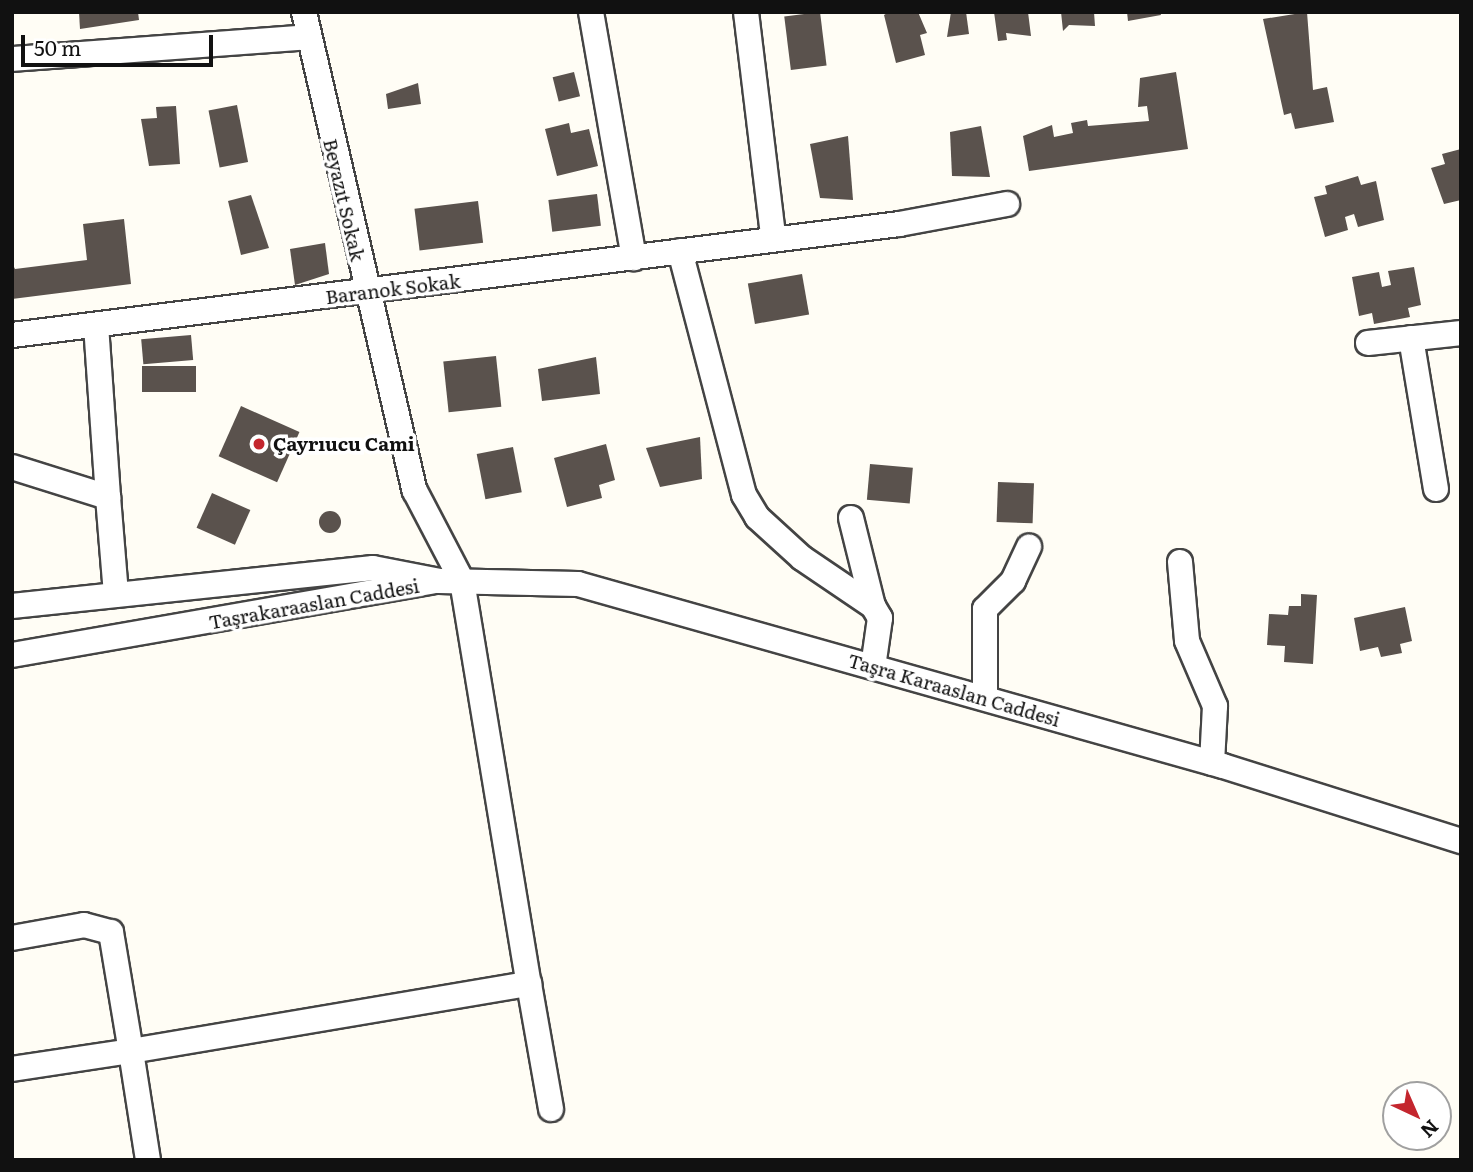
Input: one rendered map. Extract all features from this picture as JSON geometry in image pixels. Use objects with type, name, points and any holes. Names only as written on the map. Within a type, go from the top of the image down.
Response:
[{"type":"street","name":"Beyazıt Sokak","points":[[304,12],[365,292],[415,491],[451,581],[551,1109]]},
{"type":"street","points":[[591,12],[634,258]]},
{"type":"street","points":[[746,12],[773,236]]},
{"type":"street","points":[[12,59],[309,37]]},
{"type":"street","name":"Baranok Sokak","points":[[12,335],[634,258],[773,236],[899,224],[1007,204]]},
{"type":"street","points":[[680,251],[744,495],[757,517],[802,558],[873,606]]},
{"type":"street","points":[[96,325],[116,595]]},
{"type":"street","points":[[1368,343],[1461,333]]},
{"type":"street","points":[[1411,338],[1436,489]]},
{"type":"street","points":[[12,467],[107,497]]},
{"type":"street","points":[[851,518],[873,606],[880,618],[873,667]]},
{"type":"street","points":[[985,698],[985,609],[1013,581],[1029,547]]},
{"type":"street","points":[[1180,562],[1187,641],[1215,706],[1212,763]]},
{"type":"street","name":"Taşrakaraaslan Caddesi","points":[[12,606],[373,568],[451,581]]},
{"type":"street","name":"Taşrakaraaslan Caddesi","points":[[12,655],[369,598],[451,581]]},
{"type":"street","name":"Taşra Karaaslan Caddesi","points":[[451,581],[578,584],[1212,763],[1461,841]]},
{"type":"street","points":[[12,938],[84,925],[111,932],[148,1160]]},
{"type":"street","points":[[12,1069],[529,984]]},
{"type":"building","points":[[79,12],[138,12],[139,20],[80,29]]},
{"type":"building","points":[[820,12],[827,66],[791,70],[784,16]]},
{"type":"building","points":[[889,12],[918,12],[927,33],[920,35],[925,55],[896,63],[884,15]]},
{"type":"building","points":[[951,12],[966,12],[969,34],[947,37]]},
{"type":"building","points":[[994,12],[1028,12],[1031,36],[1006,33],[1007,40],[998,41]]},
{"type":"building","points":[[1061,12],[1094,12],[1095,26],[1069,25],[1063,31]]},
{"type":"building","points":[[1127,12],[1160,12],[1161,15],[1128,21]]},
{"type":"building","points":[[1307,12],[1313,90],[1327,87],[1334,122],[1295,129],[1291,113],[1284,115],[1263,19]]},
{"type":"building","points":[[574,72],[580,96],[559,102],[553,77]]},
{"type":"building","points":[[1176,72],[1188,149],[1029,171],[1023,136],[1052,125],[1054,137],[1073,133],[1071,123],[1087,120],[1088,126],[1149,121],[1147,106],[1138,107],[1140,78]]},
{"type":"building","points":[[418,83],[421,104],[388,109],[386,94]]},
{"type":"building","points":[[237,105],[248,162],[220,167],[209,111]]},
{"type":"building","points":[[176,106],[180,164],[149,166],[141,119],[157,118],[156,107]]},
{"type":"building","points":[[569,123],[571,133],[589,129],[598,166],[557,176],[545,129]]},
{"type":"building","points":[[981,126],[990,177],[952,176],[950,132]]},
{"type":"building","points":[[848,136],[853,200],[820,198],[810,144]]},
{"type":"building","points":[[1461,149],[1461,200],[1444,204],[1431,168],[1445,164],[1442,154]]},
{"type":"building","points":[[1358,176],[1361,185],[1376,181],[1384,220],[1358,227],[1354,214],[1345,217],[1348,230],[1325,237],[1314,197],[1327,194],[1325,186]]},
{"type":"building","points":[[597,194],[601,226],[552,232],[548,200]]},
{"type":"building","points":[[251,195],[269,248],[241,255],[228,201]]},
{"type":"building","points":[[478,201],[483,243],[420,250],[414,209]]},
{"type":"building","points":[[124,219],[131,284],[12,299],[12,263],[15,269],[87,260],[83,224]]},
{"type":"building","points":[[325,243],[329,274],[295,285],[290,249]]},
{"type":"building","points":[[1414,267],[1421,305],[1408,308],[1410,317],[1374,324],[1372,313],[1359,316],[1352,277],[1379,272],[1382,287],[1391,285],[1388,271]]},
{"type":"building","points":[[802,274],[809,314],[755,324],[748,284]]},
{"type":"building","points":[[191,335],[193,360],[143,364],[141,339]]},
{"type":"building","points":[[496,356],[501,407],[449,412],[443,362]]},
{"type":"building","points":[[596,357],[600,394],[542,401],[538,369]]},
{"type":"building","points":[[142,366],[196,366],[196,392],[142,392]]},
{"type":"building","name":"Çayrıucu Cami","points":[[241,406],[299,432],[277,482],[219,456]]},
{"type":"building","points":[[700,437],[702,479],[660,487],[646,448]]},
{"type":"building","points":[[606,444],[615,480],[599,485],[602,498],[567,507],[554,458]]},
{"type":"building","points":[[513,447],[522,492],[485,499],[477,454]]},
{"type":"building","points":[[870,464],[913,468],[910,504],[867,500]]},
{"type":"building","points":[[998,482],[1034,483],[1033,523],[997,522]]},
{"type":"building","points":[[212,493],[250,510],[235,545],[197,528]]},
{"type":"building","points":[[330,511],[338,514],[341,522],[338,530],[330,533],[322,530],[319,522],[322,514]]},
{"type":"building","points":[[1301,594],[1317,595],[1313,664],[1284,662],[1285,646],[1267,645],[1269,614],[1288,615],[1289,606],[1301,606]]},
{"type":"building","points":[[1405,607],[1412,641],[1400,644],[1402,653],[1381,657],[1378,647],[1360,651],[1354,618]]},
{"type":"place","name":"Çayrıucu Cami","points":[[259,444]]}]
